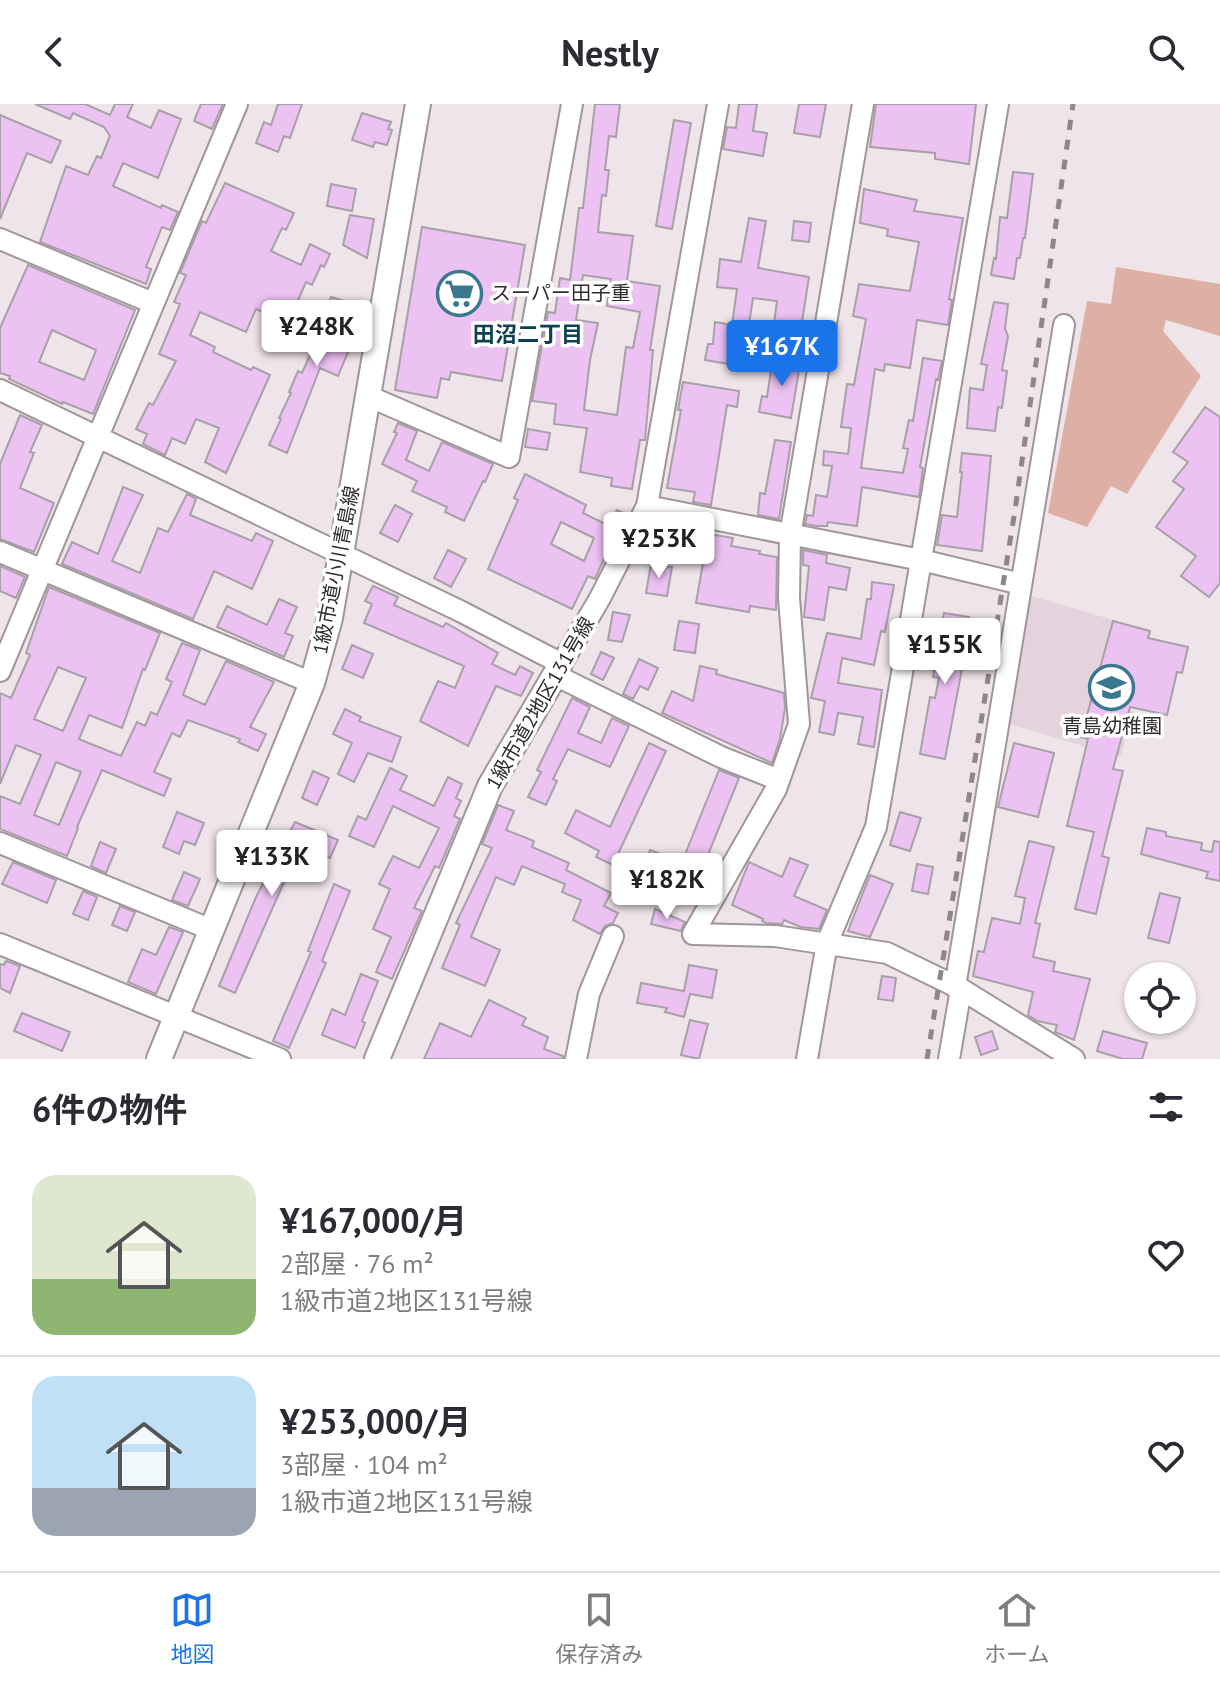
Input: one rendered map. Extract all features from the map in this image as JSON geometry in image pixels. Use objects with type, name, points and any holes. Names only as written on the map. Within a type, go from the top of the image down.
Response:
[{"type":"street","points":[[0,671],[237,104]]},
{"type":"street","name":"1級市道小川青島線","points":[[159,1059],[312,683],[330,618],[418,104]]},
{"type":"street","points":[[368,396],[509,457],[572,104]]},
{"type":"street","name":"1級市道2地区131号線","points":[[377,1059],[490,786],[600,598],[647,506],[718,104]]},
{"type":"street","points":[[863,104],[790,536],[789,598],[799,724],[779,780],[693,934],[775,936],[887,953],[958,988],[1074,1059]]},
{"type":"street","points":[[807,1059],[827,943],[876,827],[998,104]]},
{"type":"street","points":[[0,239],[153,303]]},
{"type":"street","points":[[949,1059],[1064,325]]},
{"type":"street","points":[[0,390],[462,612],[558,670],[721,757],[779,780]]},
{"type":"street","points":[[647,506],[921,560],[1021,584]]},
{"type":"street","points":[[0,552],[312,683]]},
{"type":"street","points":[[0,843],[212,930]]},
{"type":"street","points":[[576,1059],[589,994],[613,936]]},
{"type":"street","points":[[0,944],[280,1059]]},
{"type":"shaded area","points":[[1116,267],[1220,284],[1220,336],[1166,320],[1163,331],[1201,376],[1127,494],[1111,486],[1087,527],[1048,513],[1087,301],[1111,304]]},
{"type":"shaded area","points":[[1028,595],[1151,631],[1128,709],[1135,712],[1120,757],[1006,723]]},
{"type":"building","points":[[35,104],[85,104],[110,115],[115,104],[133,104],[127,117],[151,128],[159,110],[181,119],[158,178],[123,163],[113,186],[161,208],[162,205],[178,212],[170,230],[162,227],[146,267],[151,269],[146,284],[40,242],[66,166],[88,175],[97,156],[101,158],[110,136],[104,127],[73,113],[70,119]]},
{"type":"building","points":[[201,104],[223,104],[212,129],[194,121]]},
{"type":"building","points":[[278,104],[302,104],[290,138],[284,136],[278,152],[256,143],[264,122],[271,125]]},
{"type":"building","points":[[595,104],[620,104],[616,137],[609,136],[605,170],[609,170],[606,196],[602,195],[598,232],[633,236],[627,281],[660,286],[650,350],[653,350],[645,440],[640,440],[632,489],[611,486],[612,478],[580,472],[587,428],[554,424],[556,404],[532,401],[548,312],[555,313],[560,278],[570,280],[579,208],[583,208]],"holes":[[[583,275],[611,279],[607,306],[640,312],[633,348],[626,347],[617,415],[584,410],[598,323],[576,320]]]},
{"type":"building","points":[[739,104],[757,104],[753,131],[767,133],[763,156],[723,149],[727,127],[736,128]]},
{"type":"building","points":[[799,104],[826,104],[820,137],[794,133]]},
{"type":"building","points":[[876,104],[976,104],[969,164],[935,159],[935,153],[870,147]]},
{"type":"building","points":[[362,113],[391,122],[387,145],[375,142],[373,147],[352,140]]},
{"type":"building","points":[[0,115],[61,141],[51,163],[27,153],[0,219]]},
{"type":"building","points":[[674,120],[691,123],[672,229],[656,226]]},
{"type":"building","points":[[1013,172],[1033,174],[1025,238],[1020,258],[1017,258],[1014,279],[991,275],[996,259],[1000,217],[1007,218]]},
{"type":"building","points":[[225,183],[294,213],[286,230],[282,228],[271,251],[301,265],[310,244],[330,254],[312,285],[306,282],[288,323],[256,309],[246,332],[200,312],[190,335],[215,347],[213,352],[251,370],[253,367],[270,375],[226,473],[205,462],[219,428],[196,419],[185,444],[172,438],[165,455],[143,444],[147,434],[136,429],[149,403],[153,405],[176,361],[159,354],[180,304],[174,302],[186,275],[180,273],[202,221],[206,223]]},
{"type":"building","points":[[331,184],[356,189],[352,211],[327,206]]},
{"type":"building","points":[[864,189],[917,200],[914,211],[963,218],[949,299],[952,300],[948,325],[917,320],[910,368],[885,364],[884,371],[875,369],[861,468],[903,473],[908,449],[903,448],[909,420],[913,421],[923,358],[942,361],[920,467],[923,468],[919,497],[862,487],[857,526],[828,522],[827,526],[817,526],[805,524],[807,515],[813,516],[816,495],[827,497],[832,466],[823,465],[824,451],[848,454],[851,428],[841,427],[847,384],[854,385],[866,319],[853,316],[859,284],[910,291],[919,242],[887,236],[888,229],[860,223]]},
{"type":"building","points":[[350,215],[374,219],[367,258],[343,245]]},
{"type":"building","points":[[749,218],[766,221],[758,268],[809,277],[801,328],[774,324],[777,301],[753,298],[746,343],[738,342],[734,365],[705,360],[708,344],[713,344],[715,322],[732,325],[737,289],[717,287],[720,259],[741,262]]},
{"type":"building","points":[[794,221],[811,223],[809,242],[792,240]]},
{"type":"building","points":[[422,227],[525,245],[502,381],[451,372],[449,380],[441,378],[437,398],[395,390]]},
{"type":"building","points":[[28,265],[135,310],[93,414],[62,404],[0,373],[0,328]],"holes":[[[52,330],[96,350],[84,380],[39,362]]]},
{"type":"building","points":[[331,297],[357,305],[349,335],[354,338],[338,376],[320,368],[287,453],[269,445],[298,371],[302,373],[322,328]]},
{"type":"building","points":[[994,302],[1008,304],[1005,329],[1008,336],[1002,370],[1007,371],[995,431],[967,428],[970,388],[983,390],[987,365],[981,364]]},
{"type":"building","points":[[789,356],[801,358],[791,418],[759,412],[762,396],[767,397],[773,358],[788,361]]},
{"type":"building","points":[[683,382],[739,391],[737,407],[727,405],[711,505],[693,502],[695,492],[667,488]]},
{"type":"building","points":[[1205,407],[1220,417],[1220,583],[1209,597],[1181,576],[1196,556],[1156,527],[1184,489],[1173,481],[1188,462],[1173,452]]},
{"type":"building","points":[[20,415],[42,425],[30,452],[34,453],[20,488],[54,503],[34,552],[0,539],[0,464]]},
{"type":"building","points":[[398,423],[417,431],[406,460],[429,471],[442,442],[493,464],[464,521],[445,512],[447,507],[412,491],[417,481],[382,464],[397,433],[394,432]]},
{"type":"building","points":[[528,429],[550,433],[547,450],[525,447]]},
{"type":"building","points":[[775,440],[791,442],[779,519],[758,515],[760,493],[765,494]]},
{"type":"building","points":[[962,453],[991,456],[982,551],[937,545],[942,515],[957,517]]},
{"type":"building","points":[[525,474],[586,505],[583,513],[609,526],[617,510],[628,515],[595,579],[588,576],[572,609],[488,569],[518,500],[514,498]],"holes":[[[561,522],[594,538],[584,561],[551,544]]]},
{"type":"building","points":[[123,487],[143,495],[112,561],[140,573],[158,528],[168,532],[187,494],[196,499],[190,515],[252,541],[256,533],[273,541],[252,589],[214,571],[193,619],[62,564],[72,542],[98,554]]},
{"type":"building","points":[[395,505],[412,514],[398,542],[380,533]]},
{"type":"building","points":[[674,528],[733,538],[731,546],[777,557],[776,610],[750,606],[749,612],[696,603],[703,563],[669,558]]},
{"type":"building","points":[[448,550],[466,559],[451,587],[434,578]]},
{"type":"building","points":[[803,550],[827,555],[826,563],[850,568],[846,590],[829,587],[824,620],[804,617],[809,566],[803,565]]},
{"type":"building","points":[[651,564],[672,567],[667,596],[646,593]]},
{"type":"building","points":[[0,566],[25,577],[16,598],[0,591]]},
{"type":"building","points":[[872,582],[894,585],[885,632],[881,631],[874,665],[842,658],[838,683],[882,690],[874,747],[858,744],[863,717],[838,713],[834,735],[819,732],[825,701],[811,698],[827,633],[861,639]]},
{"type":"building","points":[[373,586],[398,597],[394,605],[443,627],[446,623],[498,653],[492,664],[515,675],[520,666],[533,673],[521,696],[496,686],[468,746],[420,721],[438,681],[455,688],[464,666],[364,623],[372,604],[365,601]]},
{"type":"building","points":[[49,587],[160,633],[143,669],[122,728],[89,715],[79,739],[121,756],[137,722],[145,726],[151,712],[157,715],[172,682],[166,679],[182,643],[200,650],[183,695],[205,705],[226,661],[274,682],[250,727],[266,734],[258,751],[238,742],[240,739],[188,720],[180,737],[172,733],[154,772],[171,779],[164,796],[102,770],[67,856],[0,829],[0,796],[20,804],[41,755],[16,745],[0,784],[0,693],[11,698],[30,655],[26,653]],"holes":[[[58,667],[86,678],[63,731],[34,719]],[[56,762],[81,772],[59,825],[34,815]]]},
{"type":"building","points":[[279,599],[297,607],[285,633],[293,636],[284,657],[217,627],[227,606],[267,625]]},
{"type":"building","points":[[613,612],[630,615],[622,642],[608,640]]},
{"type":"building","points":[[944,613],[969,617],[945,759],[920,754],[930,697],[935,698],[939,678],[933,677]]},
{"type":"building","points":[[679,621],[699,624],[695,653],[674,650]]},
{"type":"building","points":[[1113,621],[1150,631],[1148,638],[1188,647],[1182,673],[1177,672],[1167,715],[1130,707],[1113,769],[1123,771],[1102,856],[1109,858],[1096,914],[1075,909],[1094,832],[1067,826],[1088,739],[1081,737]]},
{"type":"building","points":[[352,645],[373,654],[363,678],[342,669]]},
{"type":"building","points":[[601,652],[614,658],[603,680],[591,674]]},
{"type":"building","points":[[639,659],[658,668],[648,690],[640,686],[633,699],[623,694]]},
{"type":"building","points":[[700,666],[717,670],[716,674],[784,693],[780,739],[772,763],[662,713],[672,691],[693,701]]},
{"type":"building","points":[[572,698],[590,707],[578,733],[601,743],[612,718],[629,726],[610,767],[568,749],[553,779],[557,781],[546,805],[528,797],[541,772],[537,770]]},
{"type":"building","points":[[345,709],[361,717],[359,721],[401,737],[392,762],[368,753],[354,782],[338,774],[352,743],[333,734]]},
{"type":"building","points":[[649,743],[666,751],[613,865],[596,857],[599,851],[565,833],[576,810],[610,827]]},
{"type":"building","points":[[1014,743],[1054,753],[1038,817],[998,807]]},
{"type":"building","points":[[390,768],[407,776],[400,790],[434,806],[448,777],[462,784],[456,798],[461,801],[454,816],[460,819],[439,868],[435,866],[414,908],[422,911],[392,979],[376,972],[391,937],[373,929],[390,889],[379,884],[393,856],[419,868],[439,828],[393,806],[374,847],[349,836],[358,816],[366,820]]},
{"type":"building","points":[[719,770],[739,778],[703,867],[708,869],[700,889],[697,888],[693,904],[640,878],[650,850],[682,862]]},
{"type":"building","points":[[313,771],[329,778],[317,805],[302,798]]},
{"type":"building","points":[[498,805],[514,811],[506,830],[534,841],[532,847],[569,863],[566,870],[611,893],[604,906],[618,913],[613,923],[605,926],[600,934],[573,920],[581,900],[562,892],[565,884],[522,866],[514,885],[496,877],[471,937],[500,950],[485,986],[442,968],[460,925],[456,923],[492,848],[482,844]]},
{"type":"building","points":[[177,812],[204,823],[195,845],[184,841],[179,854],[163,847]]},
{"type":"building","points":[[900,812],[921,818],[910,851],[890,845]]},
{"type":"building","points":[[295,822],[338,840],[330,858],[300,846],[235,993],[219,986],[256,897]]},
{"type":"building","points":[[1147,828],[1166,832],[1166,836],[1202,843],[1201,850],[1212,852],[1214,841],[1220,842],[1220,881],[1206,878],[1208,872],[1141,854]]},
{"type":"building","points":[[1029,841],[1054,847],[1035,923],[1040,924],[1033,957],[1055,962],[1053,971],[1090,979],[1074,1040],[1055,1032],[1057,1025],[1037,1021],[1028,1015],[1033,992],[973,976],[978,951],[984,952],[992,918],[1020,924],[1025,898],[1015,896]]},
{"type":"building","points":[[100,842],[116,849],[106,873],[91,866]]},
{"type":"building","points":[[790,858],[808,865],[794,896],[827,910],[819,929],[801,927],[784,920],[782,924],[766,923],[732,905],[749,862],[782,877]]},
{"type":"building","points":[[13,862],[56,880],[47,903],[2,884]]},
{"type":"building","points":[[917,864],[933,867],[928,894],[912,891]]},
{"type":"building","points":[[184,872],[200,879],[188,906],[172,900]]},
{"type":"building","points":[[870,875],[893,884],[870,937],[848,931]]},
{"type":"building","points":[[334,884],[350,891],[322,961],[326,963],[289,1048],[273,1041],[311,952],[308,951]]},
{"type":"building","points":[[83,891],[97,897],[88,920],[73,914]]},
{"type":"building","points":[[1160,893],[1180,898],[1169,943],[1148,938]]},
{"type":"building","points":[[120,906],[135,912],[127,931],[112,925]]},
{"type":"building","points":[[655,909],[685,922],[681,931],[651,924]]},
{"type":"building","points":[[169,927],[183,932],[156,994],[128,982],[142,949],[156,955]]},
{"type":"building","points":[[6,961],[20,966],[10,993],[0,988],[0,964],[4,965]]},
{"type":"building","points":[[689,965],[717,970],[712,998],[690,994],[684,1017],[665,1012],[667,1008],[637,1003],[641,983],[684,991]]},
{"type":"building","points":[[361,974],[378,981],[355,1048],[322,1035],[332,1009],[345,1015]]},
{"type":"building","points":[[882,976],[896,978],[893,1001],[878,999]]},
{"type":"building","points":[[489,1000],[526,1018],[522,1025],[548,1037],[544,1049],[563,1056],[563,1059],[424,1059],[440,1023],[471,1037]]},
{"type":"building","points":[[22,1013],[70,1032],[62,1051],[14,1031]]},
{"type":"building","points":[[690,1020],[708,1024],[699,1059],[681,1055]]},
{"type":"building","points":[[992,1031],[998,1049],[981,1055],[975,1037]]},
{"type":"building","points":[[1103,1031],[1147,1043],[1142,1059],[1123,1059],[1097,1051]]},
{"type":"railway","points":[[927,1059],[1015,510],[1073,104]]},
{"type":"place","name":"スーパー田子重","points":[[460,293]]},
{"type":"place","name":"青島幼稚園","points":[[1112,687]]},
{"type":"district","name":"田沼二丁目","points":[[528,334]]}]
